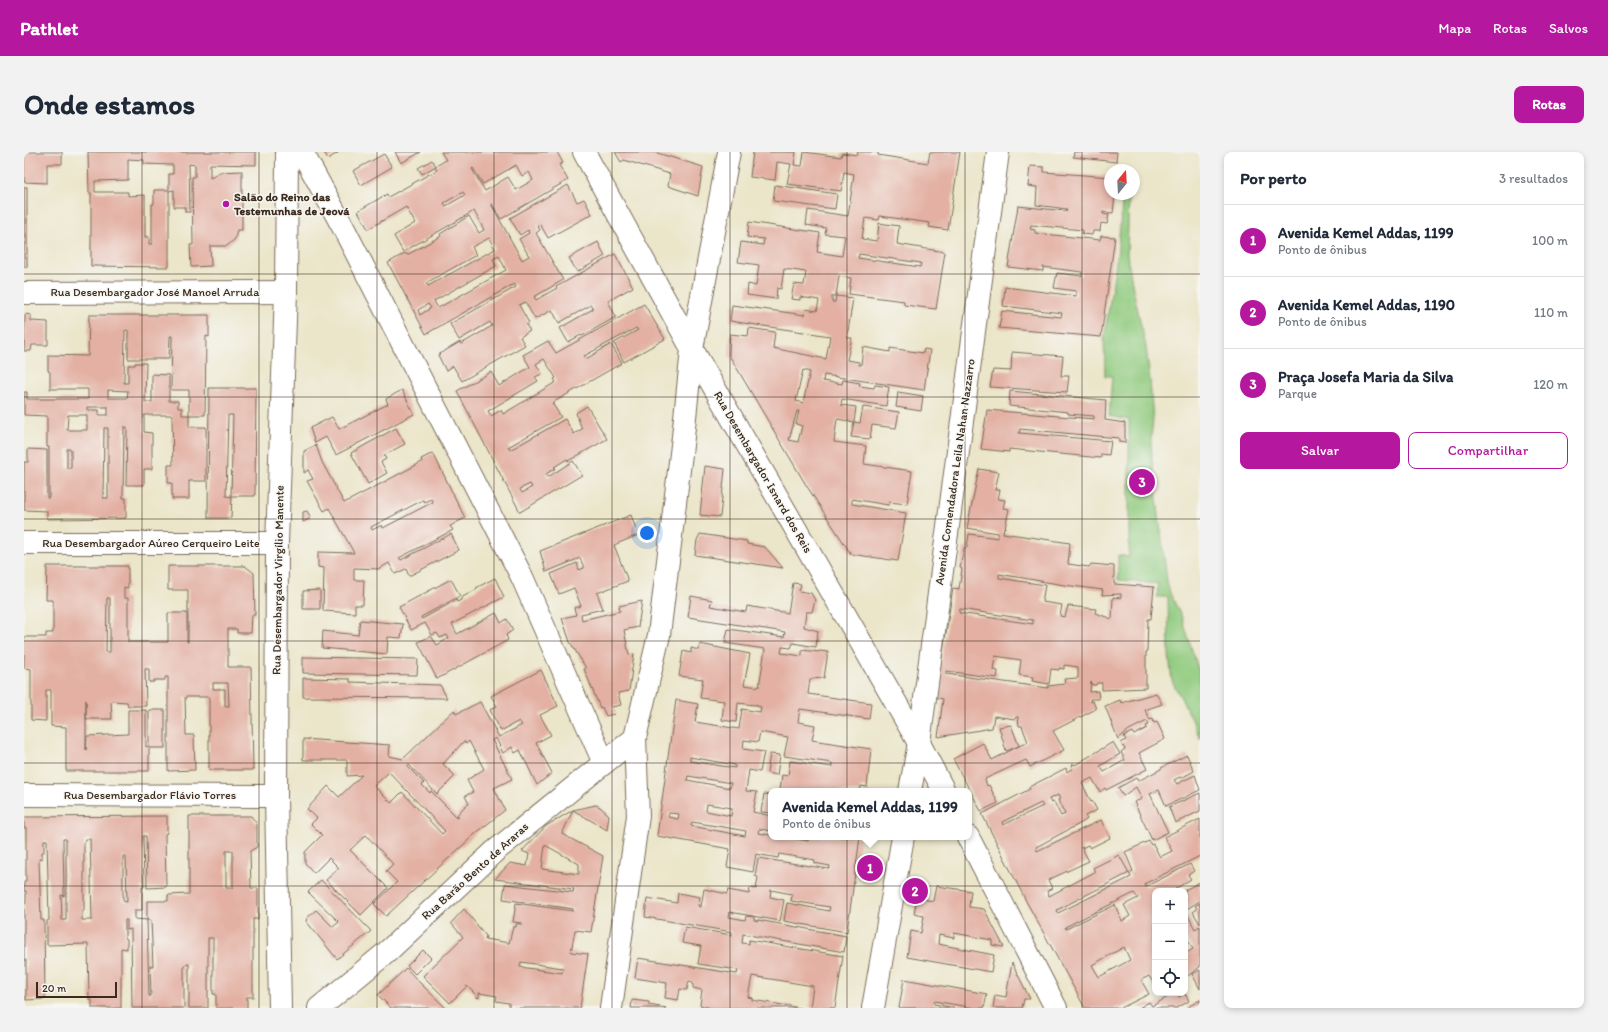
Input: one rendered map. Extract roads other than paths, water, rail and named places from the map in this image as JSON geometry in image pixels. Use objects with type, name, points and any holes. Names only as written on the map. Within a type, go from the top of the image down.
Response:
[{"type":"street","name":"Rua Desembargador Virgílio Manente","points":[[280,1008],[276,796],[277,543],[286,292],[287,152]]},
{"type":"street","points":[[302,152],[343,227],[522,578],[604,763]]},
{"type":"street","name":"Rua Desembargador Isnard dos Reis","points":[[584,152],[692,350],[919,743],[942,788]]},
{"type":"street","points":[[610,1008],[638,816],[635,738],[659,635],[692,350],[729,152]]},
{"type":"street","name":"Avenida Comendadora Leila Nahan Nazzarro","points":[[911,788],[919,743],[998,152]]},
{"type":"street","name":"Rua Desembargador José Manoel Arruda","points":[[24,293],[286,292]]},
{"type":"street","name":"Rua Desembargador Aúreo Cerqueiro Leite","points":[[24,543],[277,543]]},
{"type":"street","name":"Rua Barão Bento de Araras","points":[[319,1008],[387,952],[495,851],[635,738]]},
{"type":"street","name":"Rua Desembargador Flávio Torres","points":[[24,795],[276,796]]},
{"type":"street","points":[[873,1008],[902,840]]},
{"type":"street","points":[[970,840],[1056,1008]]},
{"type":"place","name":"Salão do Reino das Testemunhas de Jeová","points":[[226,204]]},
{"type":"place","name":"Praça Josefa Maria da Silva","points":[[1142,482]]},
{"type":"place","name":"Avenida Kemel Addas, 1199","points":[[870,868]]},
{"type":"place","name":"Avenida Kemel Addas, 1190","points":[[915,891]]}]
